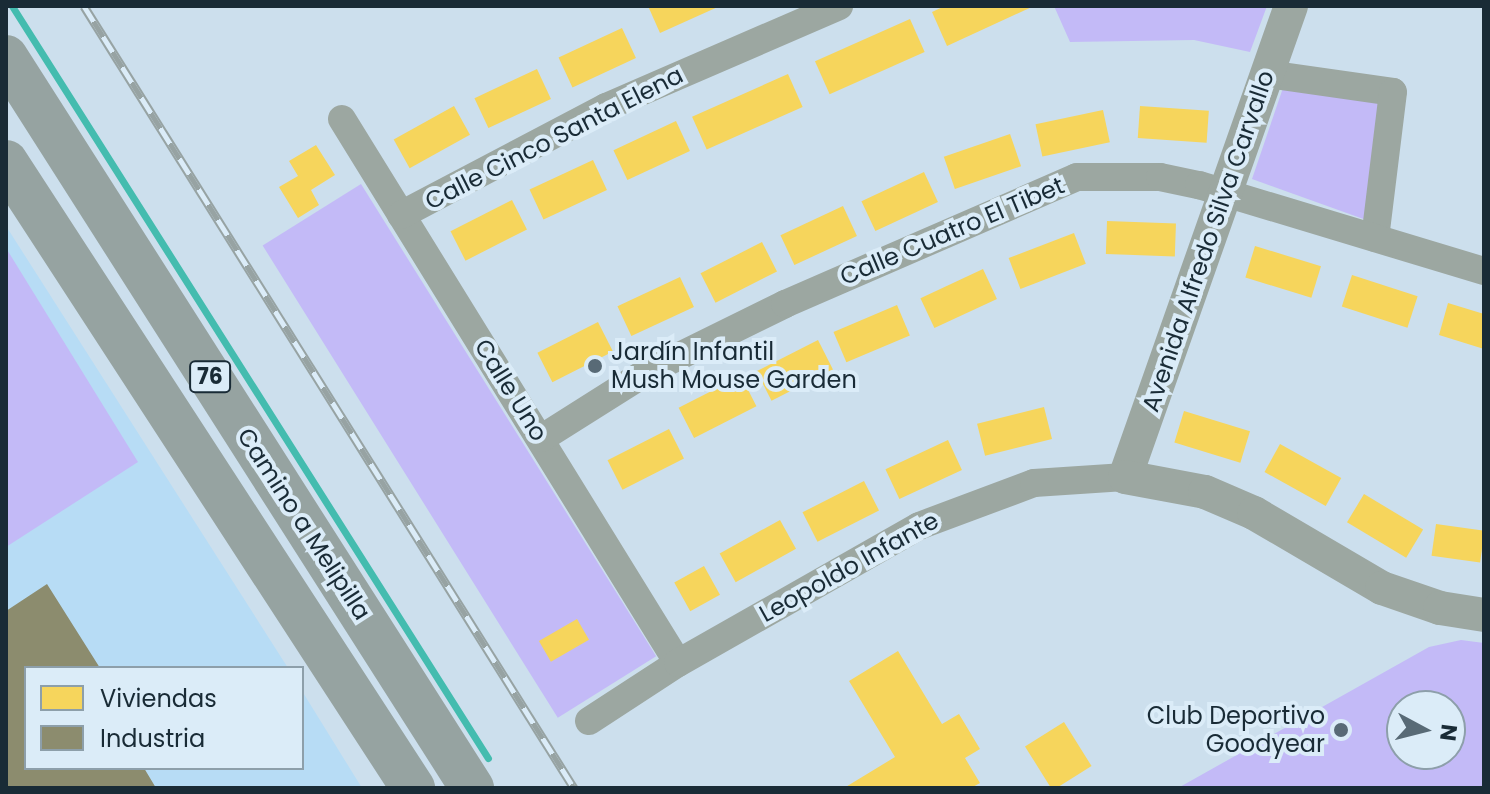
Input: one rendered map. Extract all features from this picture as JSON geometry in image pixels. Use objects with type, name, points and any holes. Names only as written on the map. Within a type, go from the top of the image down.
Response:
[{"type":"main road","name":"Camino a Melipilla","points":[[6,57],[472,788]]},
{"type":"main road","name":"76","points":[[6,162],[413,788]]},
{"type":"street","name":"Calle Cinco Santa Elena","points":[[401,215],[606,107],[839,6]]},
{"type":"street","name":"Avenida Alfredo Silva Carvallo","points":[[1125,477],[1291,6]]},
{"type":"street","points":[[1267,74],[1393,92],[1375,238]]},
{"type":"street","name":"Calle Uno","points":[[342,119],[542,438],[678,663]]},
{"type":"street","name":"Calle Cuatro El Tibet","points":[[542,438],[659,366],[1045,187],[1077,177],[1160,177],[1226,192],[1484,271]]},
{"type":"street","name":"Leopoldo Infante","points":[[589,721],[678,663],[884,544],[951,512],[1034,483],[1125,477],[1205,492],[1254,513],[1369,582],[1413,601],[1484,615]]},
{"type":"shaded area","points":[[1054,6],[1267,6],[1250,52],[1194,40],[1070,42]]},
{"type":"shaded area","points":[[1285,82],[1382,96],[1369,221],[1252,179]]},
{"type":"shaded area","points":[[361,184],[656,656],[558,718],[263,245]]},
{"type":"shaded area","points":[[6,226],[287,666],[24,666],[24,770],[304,770],[304,694],[362,788],[6,788]]},
{"type":"shaded area","points":[[6,248],[138,462],[6,547]]},
{"type":"shaded area","name":"Club Deportivo Goodyear","points":[[1461,640],[1484,643],[1484,788],[1178,788],[1429,647]]},
{"type":"building: Viviendas","points":[[648,6],[720,6],[660,33]]},
{"type":"building: Viviendas","points":[[945,6],[1034,6],[947,46],[932,12]]},
{"type":"building: Viviendas","points":[[910,19],[925,52],[830,94],[815,61]]},
{"type":"building: Viviendas","points":[[622,28],[636,58],[573,87],[559,58]]},
{"type":"building: Viviendas","points":[[537,69],[551,99],[488,128],[474,98]]},
{"type":"building: Viviendas","points":[[788,74],[803,107],[707,150],[692,117]]},
{"type":"building: Viviendas","points":[[454,106],[470,135],[410,168],[394,139]]},
{"type":"building: Viviendas","points":[[1140,106],[1209,111],[1207,143],[1138,138]]},
{"type":"building: Viviendas","points":[[1103,110],[1110,142],[1042,157],[1036,124]]},
{"type":"building: Viviendas","points":[[676,121],[690,151],[627,180],[613,150]]},
{"type":"building: Viviendas","points":[[1010,134],[1021,166],[955,189],[944,157]]},
{"type":"building: Viviendas","points":[[316,145],[335,175],[311,190],[319,205],[298,218],[279,187],[298,176],[289,161]]},
{"type":"building: Viviendas","points":[[593,160],[607,190],[544,219],[530,190]]},
{"type":"building: Viviendas","points":[[924,172],[938,202],[875,231],[861,201]]},
{"type":"building: Viviendas","points":[[512,200],[527,229],[466,261],[451,231]]},
{"type":"building: Viviendas","points":[[843,206],[857,236],[794,265],[780,235]]},
{"type":"building: Viviendas","points":[[1107,221],[1176,223],[1175,256],[1106,254]]},
{"type":"building: Viviendas","points":[[1074,233],[1086,264],[1020,289],[1009,258]]},
{"type":"building: Viviendas","points":[[762,242],[777,271],[716,303],[701,273]]},
{"type":"building: Viviendas","points":[[1255,246],[1321,266],[1311,298],[1245,278]]},
{"type":"building: Viviendas","points":[[983,269],[997,299],[934,328],[920,298]]},
{"type":"building: Viviendas","points":[[1352,275],[1418,296],[1407,328],[1342,306]]},
{"type":"building: Viviendas","points":[[680,277],[694,307],[631,336],[617,306]]},
{"type":"building: Viviendas","points":[[1448,303],[1484,314],[1484,349],[1439,335]]},
{"type":"building: Viviendas","points":[[897,305],[910,335],[846,362],[833,332]]},
{"type":"building: Viviendas","points":[[598,322],[613,351],[552,382],[537,353]]},
{"type":"building: Viviendas","points":[[818,340],[833,369],[772,401],[757,371]]},
{"type":"building: Viviendas","points":[[741,376],[756,406],[694,438],[679,408]]},
{"type":"building: Viviendas","points":[[1044,407],[1052,439],[985,456],[977,424]]},
{"type":"building: Viviendas","points":[[1184,411],[1250,431],[1240,463],[1174,443]]},
{"type":"building: Viviendas","points":[[669,429],[684,458],[623,490],[608,460]]},
{"type":"building: Viviendas","points":[[948,440],[962,470],[899,499],[885,469]]},
{"type":"building: Viviendas","points":[[1280,444],[1341,478],[1326,506],[1264,472]]},
{"type":"building: Viviendas","points":[[864,481],[879,510],[818,542],[803,512]]},
{"type":"building: Viviendas","points":[[1364,494],[1423,530],[1406,558],[1347,522]]},
{"type":"building: Viviendas","points":[[780,520],[796,549],[736,582],[720,553]]},
{"type":"building: Viviendas","points":[[1436,524],[1484,531],[1480,563],[1432,556]]},
{"type":"building: Viviendas","points":[[704,566],[720,595],[690,611],[674,582]]},
{"type":"building: Viviendas","points":[[577,619],[589,640],[551,662],[539,641]]},
{"type":"building: Viviendas","points":[[898,651],[942,724],[959,714],[980,749],[965,758],[980,783],[971,788],[844,788],[895,757],[849,681]]},
{"type":"building: Viviendas","points":[[1064,722],[1092,766],[1057,788],[1051,788],[1025,746]]},
{"type":"building: Industria","points":[[47,584],[99,666],[24,666],[24,770],[145,770],[156,788],[6,788],[6,611]]},
{"type":"waterway","points":[[12,6],[488,758]]},
{"type":"railway","points":[[84,6],[574,788]]},
{"type":"place","name":"Jardín Infantil Mush Mouse Garden","points":[[595,366]]},
{"type":"place","name":"Club Deportivo Goodyear","points":[[1341,730]]}]
